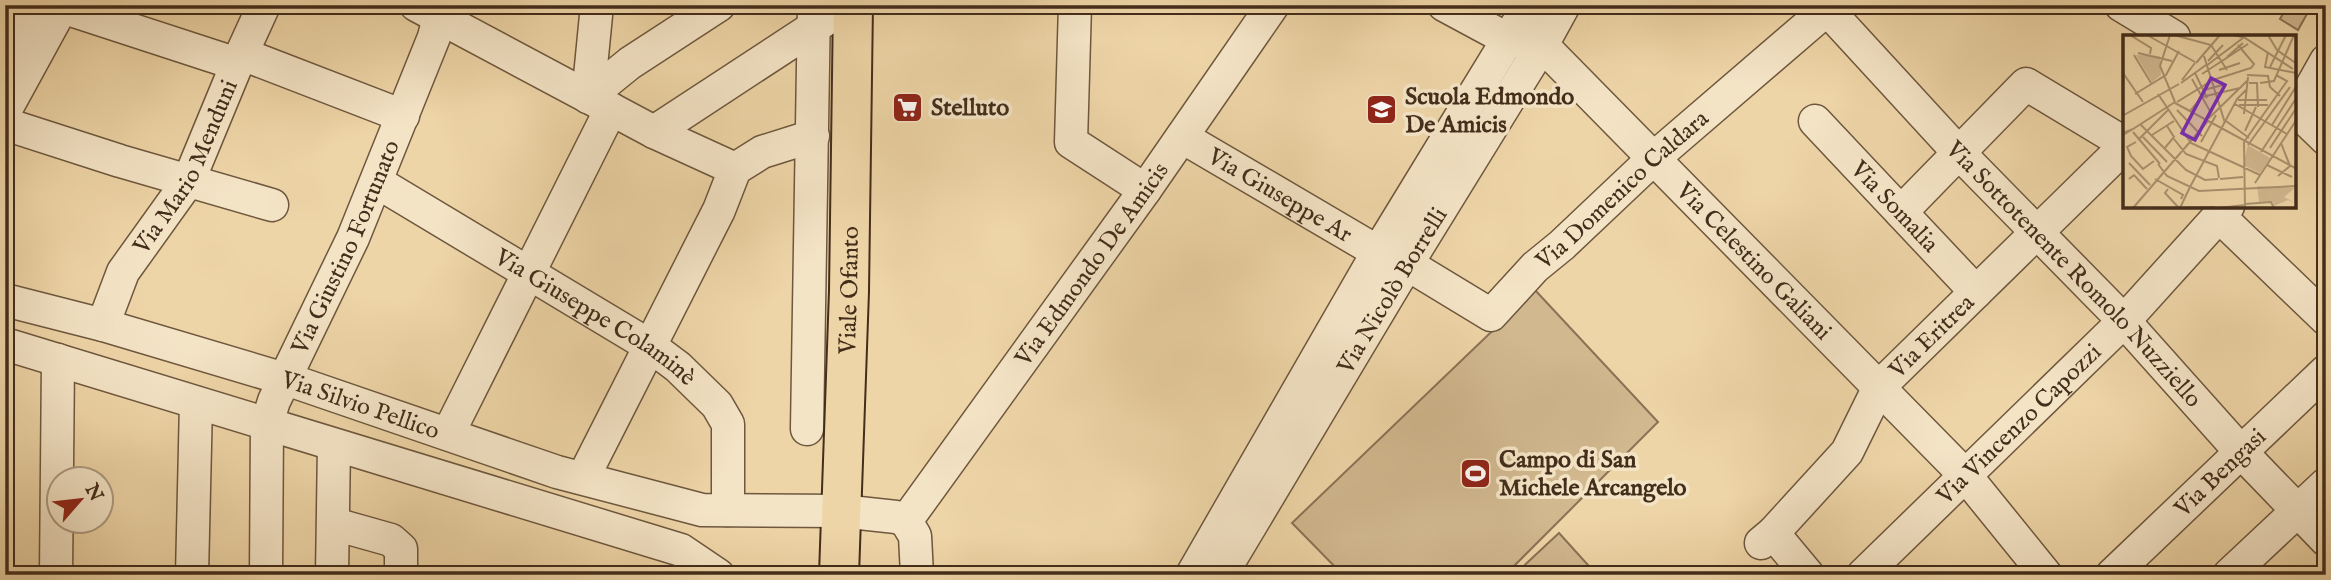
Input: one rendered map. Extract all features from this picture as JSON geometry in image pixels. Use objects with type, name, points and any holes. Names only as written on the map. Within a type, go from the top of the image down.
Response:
[{"type":"main road","name":"Viale Ofanto","points":[[839,575],[849,291],[853,5]]},
{"type":"street","name":"Via Mario Menduni","points":[[103,325],[123,272],[189,180],[264,5]]},
{"type":"street","points":[[597,5],[599,103]]},
{"type":"street","points":[[448,434],[527,273],[599,103],[630,63],[719,5]]},
{"type":"street","points":[[654,132],[814,17],[846,5]]},
{"type":"street","points":[[1075,5],[1071,142],[1145,190]]},
{"type":"street","name":"Via Edmondo De Amicis","points":[[906,521],[1145,190],[1273,5]]},
{"type":"street","points":[[1444,5],[1509,40],[1542,45]]},
{"type":"street","name":"Via Nicolò Borrelli","points":[[1192,575],[1378,252],[1529,5]]},
{"type":"street","name":"Via Nicolò Borrelli","points":[[1221,575],[1564,5]]},
{"type":"street","points":[[2121,5],[2171,35]]},
{"type":"street","points":[[53,6],[239,59],[402,116]]},
{"type":"street","points":[[5,55],[53,6]]},
{"type":"street","points":[[5,111],[53,6]]},
{"type":"street","name":"Via Sottotenente Romolo Nuzziello","points":[[1827,7],[1959,153],[2124,321],[2241,453],[2326,540]]},
{"type":"street","name":"Via Domenico Caldara","points":[[1407,264],[1491,315],[1535,267],[1654,158],[1827,7]]},
{"type":"street","points":[[433,9],[599,103],[735,169]]},
{"type":"street","name":"Via Giustino Fortunato","points":[[266,575],[267,423],[377,182],[434,37],[433,9]]},
{"type":"street","name":"Viale Ofanto","points":[[807,429],[814,17]]},
{"type":"street","name":"Via Celestino Galiani","points":[[1542,45],[1965,475],[2046,575]]},
{"type":"street","points":[[2326,61],[2296,112],[2326,139]]},
{"type":"street","points":[[1901,212],[2026,84],[2123,144]]},
{"type":"street","name":"Via Somalia","points":[[1815,121],[1976,292]]},
{"type":"street","points":[[5,124],[272,205]]},
{"type":"street","points":[[583,478],[719,210],[735,169],[762,152],[813,136]]},
{"type":"street","name":"Via Giuseppe Ar","points":[[1182,137],[1378,252]]},
{"type":"street","name":"Via Eritrea","points":[[1808,575],[1767,538],[1847,452],[1879,387],[2037,234],[2123,146]]},
{"type":"street","name":"Via Giuseppe Colaminè","points":[[377,182],[650,346],[678,367],[717,405],[728,424],[721,510]]},
{"type":"street","points":[[2224,212],[2326,319]]},
{"type":"street","name":"Via Vincenzo Capozzi","points":[[1863,575],[2124,321],[2224,212]]},
{"type":"street","name":"Via Silvio Pellico","points":[[5,300],[103,325],[285,379],[583,478],[702,510],[841,511],[896,517],[906,521]]},
{"type":"street","name":"Via Silvio Pellico","points":[[5,344],[681,550],[708,568]]},
{"type":"street","points":[[56,575],[58,360]]},
{"type":"street","name":"Via Bengasi","points":[[2112,575],[2326,371]]},
{"type":"street","points":[[192,575],[196,403]]},
{"type":"street","name":"Via Silvio Pellico","points":[[332,575],[334,445]]},
{"type":"street","points":[[2229,575],[2326,484]]},
{"type":"street","name":"Via Silvio Pellico","points":[[708,568],[699,534],[702,523],[721,510]]},
{"type":"street","points":[[906,521],[915,536],[917,575]]},
{"type":"street","points":[[334,524],[391,540],[401,549],[401,575]]},
{"type":"shaded area","points":[[2288,5],[2312,5],[2298,30],[2280,19]]},
{"type":"shaded area","name":"Campo di San Michele Arcangelo","points":[[1535,290],[1658,422],[1505,575],[1343,575],[1292,523]]},
{"type":"shaded area","name":"Campo di San Michele Arcangelo","points":[[1559,533],[1597,575],[1514,575]]},
{"type":"place","name":"Stelluto","points":[[908,107]]},
{"type":"place","name":"Scuola Edmondo De Amicis","points":[[1382,110]]},
{"type":"place","name":"Campo di San Michele Arcangelo","points":[[1476,473]]}]
